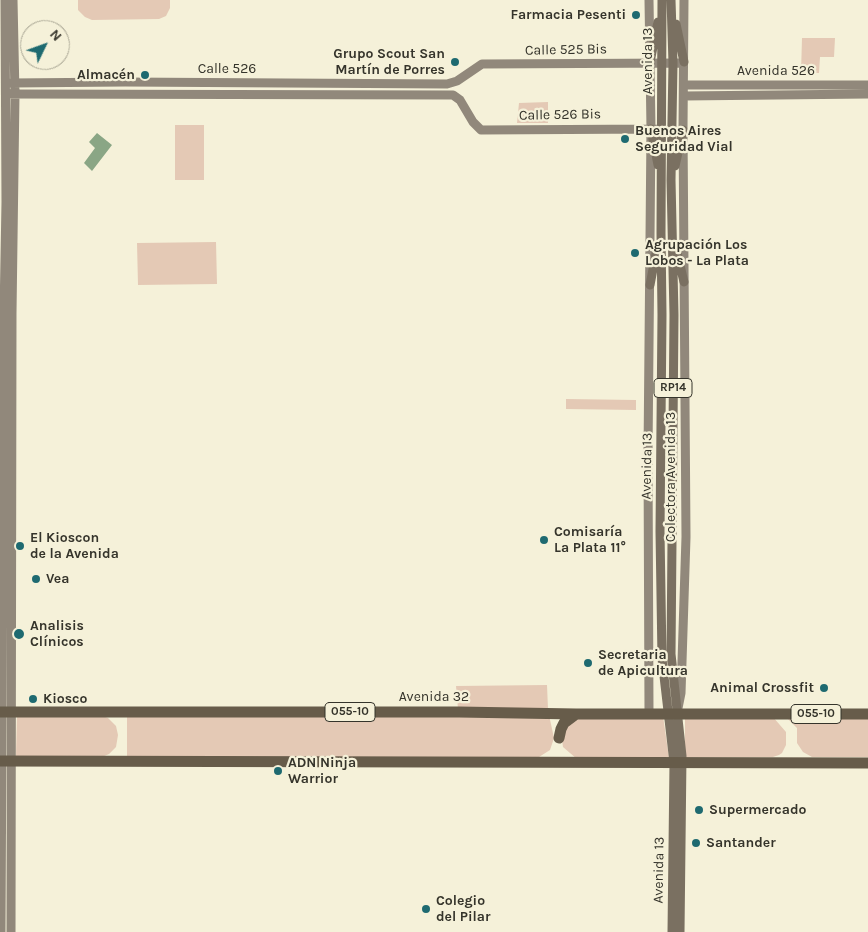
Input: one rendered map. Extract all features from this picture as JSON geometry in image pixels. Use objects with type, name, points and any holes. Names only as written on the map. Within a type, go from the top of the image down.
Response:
[{"type":"highway","name":"Avenida 32","points":[[5,712],[868,714]]},
{"type":"highway","points":[[559,738],[564,723],[576,714]]},
{"type":"highway","points":[[4,761],[868,763]]},
{"type":"main road","points":[[1,932],[15,94],[7,83],[5,0]]},
{"type":"main road","points":[[5,712],[4,314],[6,202],[3,94],[7,83],[13,0]]},
{"type":"main road","name":"Colectora Avenida 13","points":[[649,0],[651,129],[649,713]]},
{"type":"main road","name":"Colectora Avenida 13","points":[[672,713],[681,693],[686,537],[684,0]]},
{"type":"main road","points":[[650,62],[662,1]]},
{"type":"main road","name":"Avenida 13","points":[[662,1],[662,62],[671,180],[674,315],[672,713]]},
{"type":"main road","points":[[671,1],[684,62]]},
{"type":"main road","name":"Avenida 13","points":[[671,1],[673,63],[662,185],[661,233],[660,551],[662,660],[672,713],[678,763],[680,932]]},
{"type":"main road","name":"Calle 525 Bis","points":[[453,82],[482,64],[684,62]]},
{"type":"main road","name":"Calle 526","points":[[7,83],[448,84],[453,82]]},
{"type":"main road","name":"Avenida 526","points":[[684,85],[868,85]]},
{"type":"main road","name":"Calle 526","points":[[3,94],[453,95]]},
{"type":"main road","name":"Avenida 526","points":[[684,96],[868,94]]},
{"type":"main road","name":"Calle 526 Bis","points":[[453,95],[460,100],[473,122],[481,130],[683,130]]},
{"type":"main road","points":[[651,129],[662,185]]},
{"type":"main road","points":[[671,180],[683,130]]},
{"type":"main road","points":[[672,232],[684,282]]},
{"type":"main road","points":[[650,285],[661,233]]},
{"type":"main road","points":[[4,761],[11,932]]},
{"type":"main road","name":"Avenida 13","points":[[672,932],[678,763]]},
{"type":"shaded area","points":[[78,0],[170,0],[170,8],[166,16],[159,19],[92,20],[85,17],[78,10]]},
{"type":"shaded area","points":[[802,38],[835,38],[834,57],[820,57],[819,73],[801,73]]},
{"type":"shaded area","points":[[548,102],[548,123],[517,123],[519,103]]},
{"type":"shaded area","points":[[175,125],[204,125],[204,180],[175,180]]},
{"type":"shaded area","points":[[97,133],[112,145],[92,171],[84,163],[95,148],[89,142]]},
{"type":"shaded area","points":[[216,242],[217,284],[138,285],[137,243]]},
{"type":"shaded area","points":[[566,399],[636,400],[636,410],[566,409]]},
{"type":"shaded area","points":[[547,685],[548,709],[458,709],[456,686]]},
{"type":"shaded area","points":[[17,715],[100,715],[108,718],[116,726],[118,735],[116,747],[109,754],[102,757],[16,756]]},
{"type":"shaded area","points":[[549,715],[554,738],[550,750],[539,757],[127,757],[127,716]]},
{"type":"shaded area","points":[[663,716],[669,758],[577,759],[563,747],[561,733],[576,717]]},
{"type":"shaded area","points":[[773,717],[786,732],[786,745],[779,755],[773,757],[685,757],[685,718]]},
{"type":"shaded area","points":[[786,717],[868,717],[868,757],[812,757],[803,752],[797,743],[797,728]]},
{"type":"place","name":"Farmacia Pesenti","points":[[636,15]]},
{"type":"place","name":"Grupo Scout San Martín de Porres","points":[[455,62]]},
{"type":"place","name":"Almacén","points":[[145,75]]},
{"type":"place","name":"Buenos Aires Seguridad Vial","points":[[625,139]]},
{"type":"place","name":"Agrupación Los Lobos - La Plata","points":[[635,253]]},
{"type":"place","name":"Comisaría La Plata 11°","points":[[544,540]]},
{"type":"place","name":"El Kioscon de la Avenida","points":[[20,546]]},
{"type":"place","name":"Vea","points":[[36,579]]},
{"type":"place","name":"Analisis Clínicos","points":[[19,634]]},
{"type":"place","name":"Secretaria de Apicultura","points":[[588,663]]},
{"type":"place","name":"Animal Crossfit","points":[[824,688]]},
{"type":"place","name":"Kiosco","points":[[33,699]]},
{"type":"place","name":"ADN Ninja Warrior","points":[[278,771]]},
{"type":"place","name":"Supermercado","points":[[699,810]]},
{"type":"place","name":"Santander","points":[[696,843]]},
{"type":"place","name":"Colegio del Pilar","points":[[426,909]]}]
